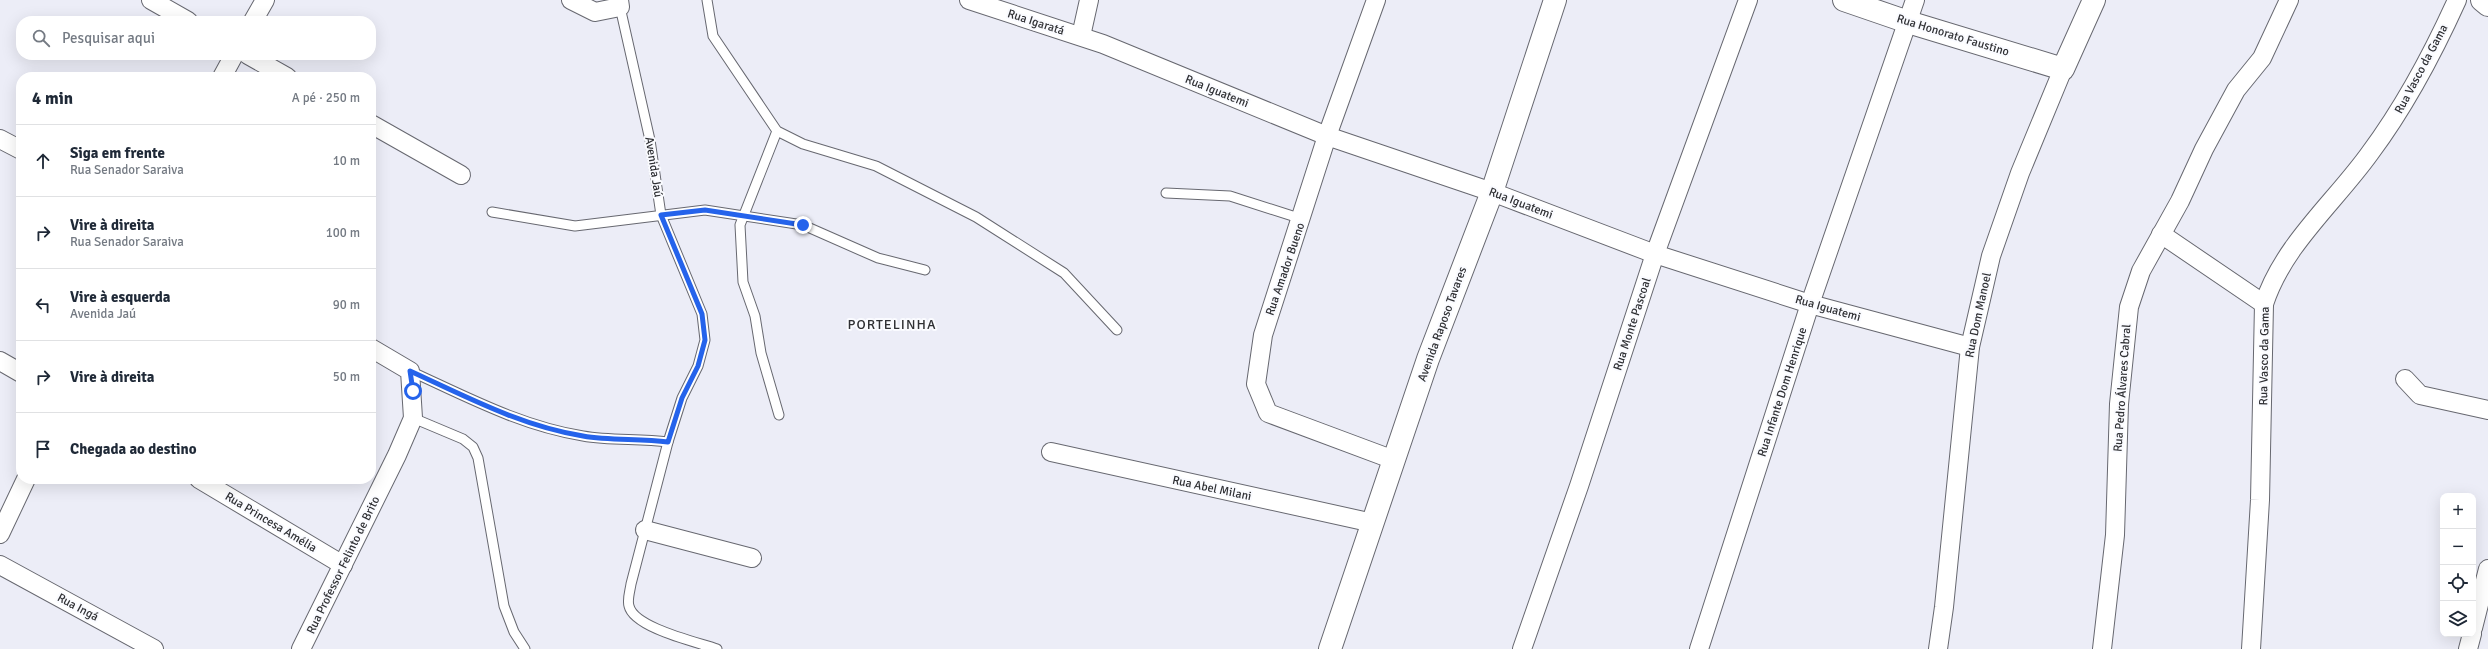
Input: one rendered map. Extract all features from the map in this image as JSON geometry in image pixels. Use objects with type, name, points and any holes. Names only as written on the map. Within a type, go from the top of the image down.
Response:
[{"type":"main road","name":"Rua Honorato Faustino","points":[[1844,0],[1908,22],[2063,68]]},
{"type":"main road","name":"Rua Dom Manoel","points":[[2063,68],[2094,0]]},
{"type":"main road","points":[[2482,0],[2488,5]]},
{"type":"main road","name":"Avenida Raposo Tavares","points":[[1330,649],[1428,359],[1492,192],[1556,4]]},
{"type":"street","points":[[151,0],[179,16]]},
{"type":"street","points":[[256,16],[265,0]]},
{"type":"street","points":[[571,0],[595,12],[620,3]]},
{"type":"street","name":"Rua Igaratá","points":[[969,0],[1081,36]]},
{"type":"street","points":[[1081,36],[1089,0]]},
{"type":"street","name":"Rua Amador Bueno","points":[[1376,0],[1327,136],[1302,219],[1263,335],[1256,384],[1268,413],[1394,460]]},
{"type":"street","name":"Rua Monte Pascoal","points":[[1522,649],[1579,486],[1655,254],[1748,0]]},
{"type":"street","name":"Rua Infante Dom Henrique","points":[[1699,649],[1810,304],[1915,0]]},
{"type":"street","name":"Rua Pedro Álvares Cabral","points":[[2102,649],[2115,535],[2119,404],[2123,349],[2129,307],[2141,271],[2236,90],[2262,58],[2289,0]]},
{"type":"street","name":"Rua Vasco da Gama","points":[[2250,649],[2260,500],[2264,304],[2270,284],[2284,261],[2369,154],[2402,107],[2457,0]]},
{"type":"street","name":"Rua Iguatemi","points":[[1081,36],[1327,136],[1492,192],[1655,254],[1810,304],[1970,347]]},
{"type":"street","points":[[225,72],[231,60]]},
{"type":"street","points":[[257,60],[278,72]]},
{"type":"street","name":"Rua Dom Manoel","points":[[1938,649],[1944,607],[1970,347],[1991,256],[2020,173],[2063,68]]},
{"type":"street","points":[[376,127],[461,175]]},
{"type":"street","points":[[0,139],[16,147]]},
{"type":"street","points":[[2161,234],[2264,304]]},
{"type":"street","points":[[376,351],[410,371]]},
{"type":"street","points":[[0,361],[16,370]]},
{"type":"street","name":"Rua Professor Felinto de Brito","points":[[301,649],[413,418],[413,391],[410,371]]},
{"type":"street","points":[[2405,379],[2420,395],[2488,410]]},
{"type":"street","name":"Rua Abel Milani","points":[[1051,452],[1373,523]]},
{"type":"street","points":[[0,534],[24,484]]},
{"type":"street","name":"Rua Princesa Amélia","points":[[207,484],[343,565]]},
{"type":"street","points":[[645,530],[752,558]]},
{"type":"street","name":"Rua Ingá","points":[[0,565],[154,649]]},
{"type":"street","points":[[2479,618],[2488,569]]},
{"type":"street","points":[[2468,649],[2471,637]]},
{"type":"lane","points":[[707,0],[713,36],[777,131],[802,144],[876,166],[976,217],[1064,273],[1117,330]]},
{"type":"lane","name":"Avenida Jaú","points":[[620,3],[650,140],[661,215],[702,314],[705,340],[698,366],[682,398],[668,442],[631,584],[628,605],[632,614],[644,624],[716,649]]},
{"type":"lane","points":[[777,131],[740,225],[743,282],[755,316],[761,353],[779,415]]},
{"type":"lane","points":[[1166,193],[1230,196],[1302,219]]},
{"type":"lane","points":[[492,212],[576,226],[705,210],[803,225],[878,258],[925,270]]},
{"type":"lane","points":[[410,371],[494,410],[538,426],[584,436],[668,442]]},
{"type":"lane","points":[[413,418],[463,439],[473,447],[478,458],[504,606],[514,632],[525,649]]},
{"type":"district","name":"PORTELINHA","points":[[892,324]]},
{"type":"route","points":[[413,391],[410,371],[494,410],[538,426],[584,436],[668,442],[682,398],[698,366],[705,340],[702,314],[686,279],[661,215],[705,210],[803,225]]}]
